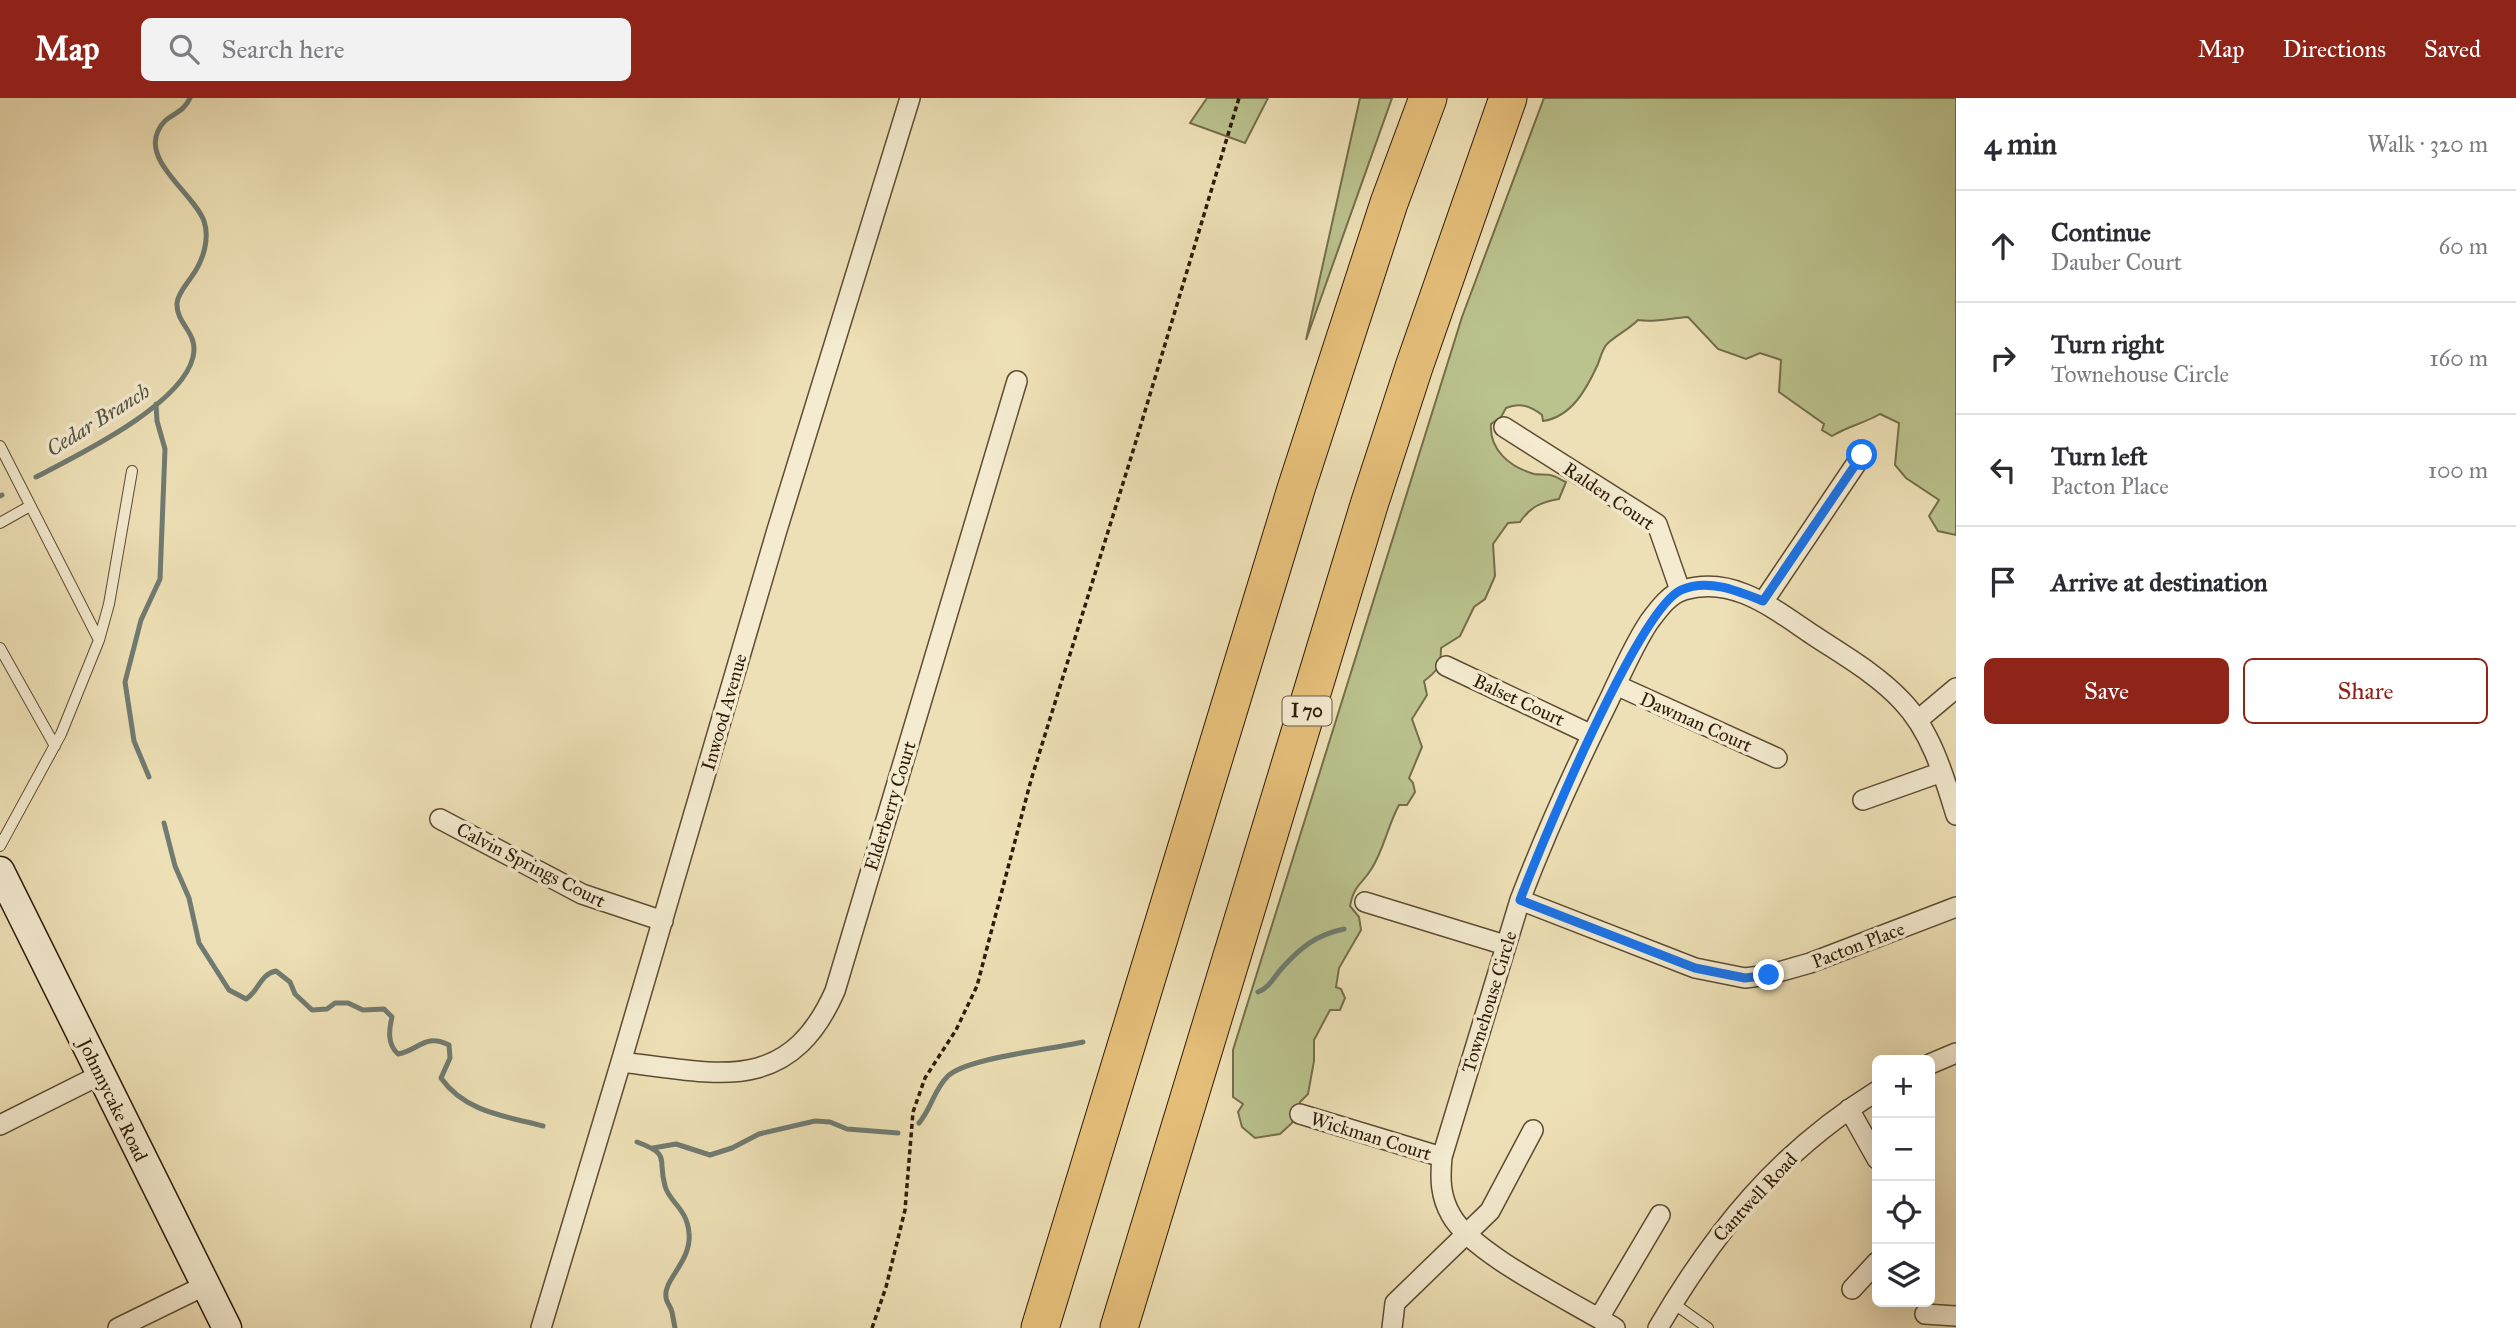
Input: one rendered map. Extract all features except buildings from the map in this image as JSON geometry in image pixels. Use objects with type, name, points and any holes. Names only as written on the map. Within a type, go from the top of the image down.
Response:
[{"type":"highway","points":[[1040,1328],[1292,502],[1385,216],[1428,98]]},
{"type":"highway","name":"I 70","points":[[1119,1328],[1369,505],[1418,355],[1508,98]]},
{"type":"street","name":"Inwood Avenue","points":[[541,1328],[777,530],[911,98]]},
{"type":"street","name":"Elderberry Court","points":[[621,1062],[706,1072],[734,1073],[757,1068],[778,1060],[799,1047],[813,1032],[824,1014],[839,978],[1017,381]]},
{"type":"street","name":"Ralden Court","points":[[1504,427],[1657,524],[1681,590]]},
{"type":"street","points":[[1763,601],[1862,455]]},
{"type":"street","points":[[1681,590],[1720,586],[1763,601],[1881,682],[1918,720],[1956,815]]},
{"type":"street","name":"Townehouse Circle","points":[[1607,1323],[1507,1264],[1466,1234],[1451,1217],[1443,1196],[1440,1180],[1442,1157],[1505,945],[1536,858],[1616,685],[1649,623],[1664,603],[1681,590]]},
{"type":"street","name":"Balset Court","points":[[1446,666],[1592,735]]},
{"type":"street","name":"Dawman Court","points":[[1616,685],[1777,758]]},
{"type":"street","points":[[1918,720],[1956,688]]},
{"type":"street","points":[[1863,800],[1941,772]]},
{"type":"street","name":"Calvin Springs Court","points":[[440,819],[582,894],[663,921]]},
{"type":"street","name":"Johnnycake Road","points":[[0,871],[227,1328]]},
{"type":"street","name":"Pacton Place","points":[[1520,900],[1695,968],[1745,978],[1769,975],[1810,963],[1956,907]]},
{"type":"street","points":[[1365,902],[1505,945]]},
{"type":"street","points":[[1935,1061],[1956,1053]]},
{"type":"street","points":[[0,1125],[100,1075]]},
{"type":"street","name":"Cantwell Road","points":[[1658,1328],[1723,1227],[1756,1190],[1818,1132],[1872,1094]]},
{"type":"street","points":[[1849,1108],[1872,1150]]},
{"type":"street","name":"Wickman Court","points":[[1300,1114],[1442,1157]]},
{"type":"street","points":[[1392,1328],[1395,1303],[1490,1211],[1533,1130]]},
{"type":"street","points":[[1607,1323],[1660,1215]]},
{"type":"street","points":[[1852,1289],[1872,1267]]},
{"type":"street","points":[[118,1328],[206,1285]]},
{"type":"street","points":[[1925,1314],[1956,1316]]},
{"type":"lane","points":[[0,446],[99,640]]},
{"type":"lane","points":[[0,846],[55,746],[99,640],[109,604],[132,471]]},
{"type":"lane","points":[[0,523],[30,506]]},
{"type":"lane","points":[[0,648],[55,746]]},
{"type":"lane","points":[[1673,1303],[1708,1328]]},
{"type":"path","points":[[872,1328],[886,1287],[905,1210],[913,1112],[925,1078],[956,1030],[977,986],[1031,780],[1239,98]]},
{"type":"green space","points":[[1207,98],[1268,98],[1245,143],[1190,123]]},
{"type":"green space","points":[[1360,98],[1392,98],[1306,340]]},
{"type":"green space","points":[[1544,98],[1956,98],[1956,535],[1938,531],[1929,516],[1939,500],[1906,478],[1895,465],[1899,423],[1880,414],[1832,436],[1822,430],[1824,424],[1779,392],[1781,360],[1760,353],[1746,359],[1718,349],[1688,317],[1657,321],[1638,320],[1607,344],[1583,392],[1562,414],[1543,421],[1542,415],[1534,409],[1516,405],[1506,408],[1501,417],[1491,424],[1491,433],[1497,449],[1509,462],[1525,471],[1552,476],[1566,482],[1559,499],[1536,506],[1520,522],[1508,523],[1493,544],[1495,576],[1485,599],[1474,607],[1460,636],[1441,648],[1438,667],[1424,681],[1427,695],[1412,719],[1422,747],[1409,778],[1415,792],[1407,805],[1399,805],[1376,861],[1352,899],[1350,906],[1359,917],[1361,930],[1339,968],[1336,987],[1341,989],[1345,998],[1340,1010],[1330,1010],[1314,1040],[1314,1061],[1308,1094],[1300,1102],[1292,1123],[1280,1134],[1255,1138],[1242,1127],[1238,1112],[1243,1104],[1233,1097],[1233,1050],[1462,317]]},
{"type":"waterway","name":"Cedar Branch","points":[[36,477],[101,442],[150,410],[170,393],[185,375],[193,357],[193,341],[180,317],[177,303],[202,257],[206,228],[199,211],[163,166],[155,143],[161,125],[183,108],[190,98]]},
{"type":"waterway","points":[[149,777],[134,741],[125,682],[141,620],[160,579],[165,449],[157,421],[156,404]]},
{"type":"waterway","points":[[164,823],[175,866],[189,898],[199,943],[229,990],[246,999],[266,976],[276,971],[290,982],[295,994],[312,1010],[327,1009],[335,1003],[348,1003],[363,1010],[384,1009],[392,1017],[390,1041],[398,1054],[428,1042],[449,1045],[450,1058],[441,1078],[451,1089],[487,1111],[543,1126]]},
{"type":"waterway","points":[[1258,992],[1303,948],[1317,938],[1344,929]]},
{"type":"waterway","points":[[919,1123],[943,1082],[957,1070],[990,1059],[1083,1042]]},
{"type":"waterway","points":[[653,1148],[676,1144],[710,1155],[732,1148],[759,1134],[815,1121],[830,1122],[847,1129],[898,1133]]},
{"type":"waterway","points":[[637,1142],[659,1154],[667,1192],[682,1211],[688,1224],[689,1243],[666,1291],[675,1328]]},
{"type":"route","points":[[1769,975],[1745,978],[1695,968],[1520,900],[1536,858],[1592,735],[1637,644],[1664,603],[1681,590],[1701,586],[1720,586],[1763,601],[1862,455]]}]
